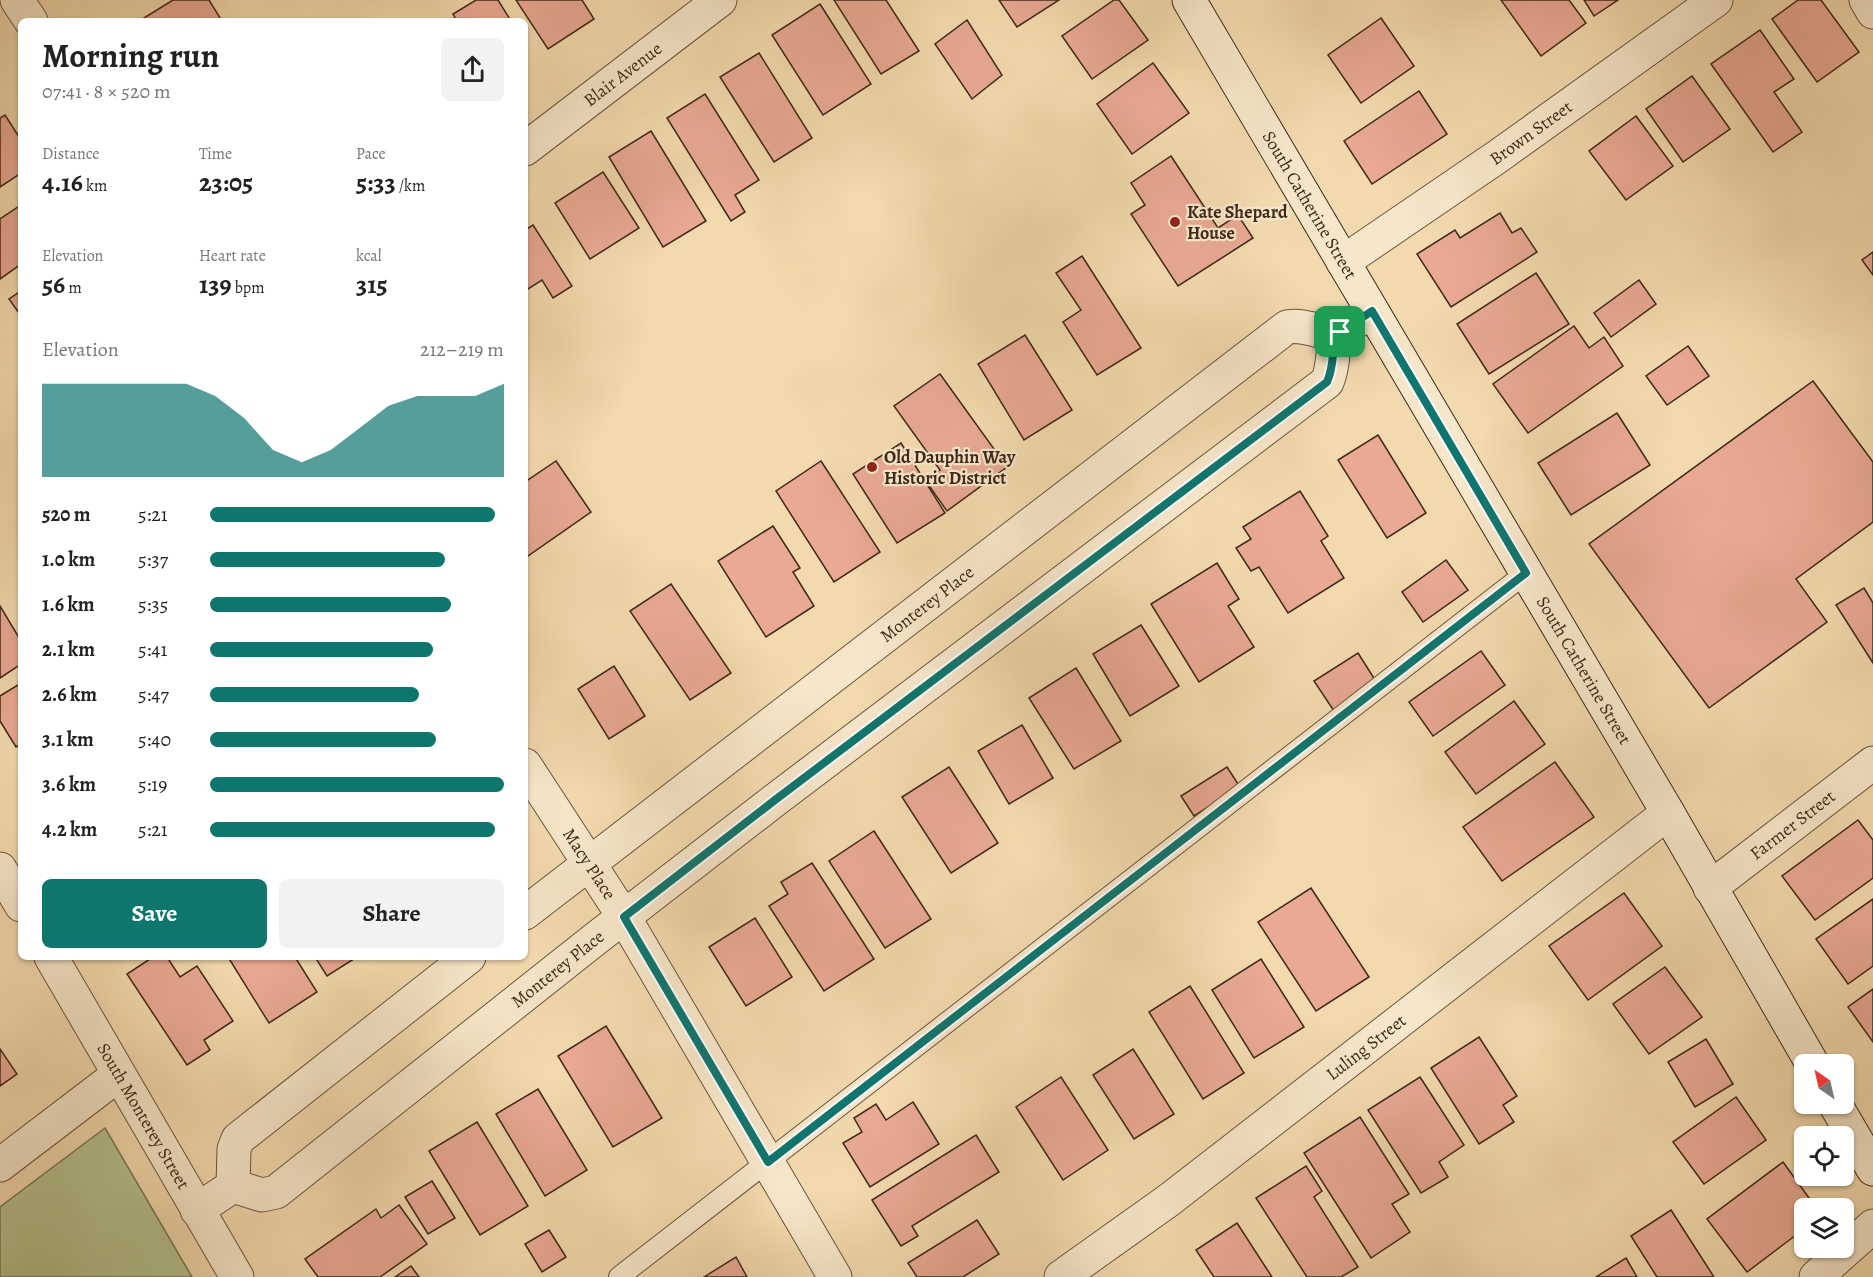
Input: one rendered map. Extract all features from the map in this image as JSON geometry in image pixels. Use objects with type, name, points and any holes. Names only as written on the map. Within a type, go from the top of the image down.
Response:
[{"type":"street","points":[[17,0],[29,18]]},
{"type":"street","name":"Blair Avenue","points":[[528,147],[720,0]]},
{"type":"street","name":"South Catherine Street","points":[[1189,0],[1668,813],[1807,1054]]},
{"type":"street","name":"Brown Street","points":[[1343,262],[1497,157],[1716,0]]},
{"type":"street","points":[[1866,0],[1873,12]]},
{"type":"street","points":[[1336,335],[1372,311]]},
{"type":"street","name":"Monterey Place","points":[[233,1186],[262,1195],[276,1192],[624,917],[1327,382],[1332,371],[1332,353],[1336,335],[1315,331],[1299,324],[1287,327],[528,911]]},
{"type":"street","name":"Farmer Street","points":[[1710,888],[1873,763]]},
{"type":"street","name":"Macy Place","points":[[528,770],[624,917],[835,1277]]},
{"type":"street","name":"Luling Street","points":[[1061,1277],[1169,1200],[1668,813]]},
{"type":"street","points":[[0,869],[18,900]]},
{"type":"street","name":"South Monterey Street","points":[[53,960],[237,1277]]},
{"type":"street","points":[[197,1210],[233,1186],[234,1149],[238,1139],[465,960]]},
{"type":"street","points":[[0,1165],[118,1075]]},
{"type":"street","points":[[1841,1114],[1873,1169]]},
{"type":"street","points":[[1816,1277],[1873,1226]]},
{"type":"lane","points":[[619,1277],[1526,573]]},
{"type":"green space","points":[[105,1128],[192,1277],[0,1277],[0,1207]]},
{"type":"building","points":[[173,0],[209,0],[220,18],[144,18]]},
{"type":"building","points":[[476,0],[498,0],[509,18],[455,18],[453,14]]},
{"type":"building","points":[[516,0],[582,0],[594,19],[548,49]]},
{"type":"building","points":[[834,0],[886,0],[919,51],[881,74]]},
{"type":"building","points":[[999,0],[1059,0],[1017,27]]},
{"type":"building","points":[[1114,0],[1119,0],[1148,40],[1092,79],[1062,36]]},
{"type":"building","points":[[1501,0],[1569,0],[1586,23],[1541,56]]},
{"type":"building","points":[[1584,0],[1618,0],[1594,16]]},
{"type":"building","points":[[1798,0],[1821,0],[1859,52],[1817,82],[1772,19]]},
{"type":"building","points":[[820,4],[871,84],[823,115],[772,35]]},
{"type":"building","points":[[1381,18],[1414,66],[1361,103],[1328,55]]},
{"type":"building","points":[[967,20],[1002,75],[972,99],[935,44]]},
{"type":"building","points":[[1760,30],[1794,79],[1774,92],[1802,132],[1773,152],[1711,64]]},
{"type":"building","points":[[759,53],[812,138],[774,162],[720,77]]},
{"type":"building","points":[[1153,63],[1189,113],[1132,154],[1097,104]]},
{"type":"building","points":[[1692,76],[1730,129],[1683,162],[1646,109]]},
{"type":"building","points":[[1419,91],[1447,134],[1372,184],[1344,141]]},
{"type":"building","points":[[705,94],[759,180],[735,195],[745,212],[731,221],[667,118]]},
{"type":"building","points":[[5,115],[18,135],[18,175],[0,187],[0,118]]},
{"type":"building","points":[[1636,116],[1673,166],[1626,200],[1589,151]]},
{"type":"building","points":[[651,131],[706,221],[663,247],[609,157]]},
{"type":"building","name":"Kate Shepard House","points":[[1171,156],[1218,228],[1238,215],[1253,238],[1178,286],[1131,214],[1145,205],[1131,183]]},
{"type":"building","points":[[603,172],[639,228],[590,259],[555,203]]},
{"type":"building","points":[[18,207],[18,266],[0,279],[0,219]]},
{"type":"building","points":[[1500,213],[1512,233],[1521,228],[1537,252],[1451,307],[1417,254],[1455,230],[1460,238]]},
{"type":"building","points":[[533,225],[572,286],[553,298],[542,280],[528,289],[528,228]]},
{"type":"building","points":[[1873,252],[1873,275],[1862,260]]},
{"type":"building","points":[[1082,256],[1141,348],[1097,375],[1063,322],[1081,310],[1056,273]]},
{"type":"building","points":[[1536,273],[1569,324],[1489,374],[1457,324]]},
{"type":"building","points":[[1639,280],[1656,304],[1611,337],[1594,313]]},
{"type":"building","points":[[18,293],[18,312],[9,299]]},
{"type":"building","points":[[1574,326],[1589,348],[1604,337],[1623,366],[1528,433],[1493,384]]},
{"type":"building","points":[[1025,335],[1072,410],[1024,440],[978,364]]},
{"type":"building","points":[[1688,346],[1709,376],[1667,405],[1646,376]]},
{"type":"building","points":[[940,374],[1007,467],[947,511],[925,480],[940,470],[894,406]]},
{"type":"building","points":[[1813,381],[1873,462],[1873,522],[1796,579],[1827,622],[1709,708],[1589,544]]},
{"type":"building","points":[[1617,413],[1650,465],[1571,515],[1538,463]]},
{"type":"building","points":[[1378,435],[1426,513],[1387,538],[1338,460]]},
{"type":"building","points":[[901,443],[945,513],[897,543],[853,474]]},
{"type":"building","points":[[556,461],[591,512],[528,556],[528,480]]},
{"type":"building","points":[[821,461],[880,552],[834,582],[776,491]]},
{"type":"building","points":[[1300,491],[1328,536],[1321,541],[1344,578],[1288,613],[1259,567],[1251,571],[1236,548],[1251,539],[1243,527]]},
{"type":"building","points":[[773,526],[800,568],[793,572],[814,606],[766,637],[718,561]]},
{"type":"building","points":[[1446,560],[1468,590],[1423,622],[1402,592]]},
{"type":"building","points":[[1217,563],[1239,599],[1228,606],[1254,647],[1199,682],[1151,604]]},
{"type":"building","points":[[671,584],[731,673],[690,700],[630,611]]},
{"type":"building","points":[[1864,588],[1873,603],[1873,663],[1836,605]]},
{"type":"building","points":[[0,606],[18,636],[18,666],[0,678]]},
{"type":"building","points":[[1141,625],[1179,686],[1130,716],[1093,654]]},
{"type":"building","points":[[1481,651],[1505,685],[1433,736],[1409,702]]},
{"type":"building","points":[[1358,653],[1377,683],[1334,711],[1314,681]]},
{"type":"building","points":[[614,666],[645,716],[609,739],[578,689]]},
{"type":"building","points":[[1076,668],[1121,741],[1074,769],[1029,698]]},
{"type":"building","points":[[18,685],[18,746],[16,747],[0,721],[0,696]]},
{"type":"building","points":[[1514,701],[1545,744],[1476,794],[1445,752]]},
{"type":"building","points":[[1022,725],[1053,778],[1009,804],[978,751]]},
{"type":"building","points":[[1555,762],[1594,817],[1502,881],[1463,827]]},
{"type":"building","points":[[949,767],[998,843],[951,873],[902,797]]},
{"type":"building","points":[[1227,767],[1240,787],[1194,816],[1181,796]]},
{"type":"building","points":[[1858,820],[1873,840],[1873,878],[1815,920],[1782,876]]},
{"type":"building","points":[[874,831],[931,919],[885,948],[829,861]]},
{"type":"building","points":[[812,863],[874,959],[824,991],[769,906],[788,894],[781,882]]},
{"type":"building","points":[[1311,888],[1369,977],[1316,1011],[1258,922]]},
{"type":"building","points":[[1624,893],[1662,946],[1588,1000],[1549,946]]},
{"type":"building","points":[[1873,899],[1873,966],[1848,984],[1816,939]]},
{"type":"building","points":[[755,918],[792,977],[746,1006],[709,947]]},
{"type":"building","points":[[1261,959],[1304,1027],[1254,1058],[1212,990]]},
{"type":"building","points":[[148,960],[169,960],[180,977],[197,966],[233,1021],[204,1040],[210,1050],[187,1065],[127,974]]},
{"type":"building","points":[[230,960],[297,960],[317,992],[269,1023]]},
{"type":"building","points":[[317,960],[352,960],[327,976]]},
{"type":"building","points":[[1665,967],[1702,1017],[1649,1054],[1613,1004]]},
{"type":"building","points":[[1190,986],[1244,1073],[1203,1099],[1149,1012]]},
{"type":"building","points":[[1873,989],[1873,1042],[1848,1007]]},
{"type":"building","points":[[606,1026],[662,1118],[613,1147],[558,1056]]},
{"type":"building","points":[[1479,1037],[1517,1096],[1503,1105],[1514,1122],[1479,1144],[1431,1068]]},
{"type":"building","points":[[1706,1039],[1733,1084],[1695,1107],[1668,1062]]},
{"type":"building","points":[[0,1049],[17,1074],[0,1086]]},
{"type":"building","points":[[1133,1049],[1174,1114],[1134,1139],[1093,1075]]},
{"type":"building","points":[[1061,1077],[1108,1150],[1063,1180],[1016,1107]]},
{"type":"building","points":[[1420,1077],[1464,1145],[1439,1162],[1448,1177],[1421,1193],[1368,1110]]},
{"type":"building","points":[[538,1089],[587,1170],[545,1196],[496,1114]]},
{"type":"building","points":[[1736,1097],[1766,1140],[1704,1184],[1673,1142]]},
{"type":"building","points":[[913,1102],[939,1144],[870,1187],[843,1143],[862,1132],[854,1118],[876,1104],[886,1120]]},
{"type":"building","points":[[1360,1117],[1409,1194],[1392,1204],[1410,1232],[1371,1258],[1304,1153]]},
{"type":"building","points":[[477,1122],[528,1206],[480,1235],[429,1151]]},
{"type":"building","points":[[976,1135],[999,1172],[912,1226],[918,1236],[901,1246],[872,1200]]},
{"type":"building","points":[[1783,1162],[1794,1177],[1794,1186],[1800,1186],[1809,1198],[1794,1198],[1794,1237],[1747,1272],[1707,1219]]},
{"type":"building","points":[[1306,1166],[1322,1191],[1314,1197],[1358,1267],[1341,1277],[1307,1277],[1256,1198]]},
{"type":"building","points":[[432,1181],[455,1218],[428,1234],[405,1197]]},
{"type":"building","points":[[399,1205],[427,1244],[380,1277],[318,1277],[305,1259],[376,1209],[381,1218]]},
{"type":"building","points":[[1671,1210],[1714,1277],[1657,1277],[1631,1236]]},
{"type":"building","points":[[977,1220],[999,1254],[963,1277],[917,1277],[908,1263]]},
{"type":"building","points":[[1237,1223],[1272,1277],[1214,1277],[1196,1250]]},
{"type":"building","points":[[549,1230],[566,1257],[542,1272],[525,1244]]},
{"type":"building","points":[[736,1257],[747,1277],[704,1277]]},
{"type":"building","points":[[1626,1258],[1637,1277],[1596,1277]]},
{"type":"building","points":[[411,1266],[419,1277],[395,1277]]},
{"type":"place","name":"Kate Shepard House","points":[[1175,222]]},
{"type":"place","name":"Old Dauphin Way Historic District","points":[[872,467]]},
{"type":"route","points":[[1372,311],[1526,573],[768,1162],[624,917],[1327,382],[1332,371],[1332,353],[1336,335],[1340,332],[1372,311]]}]
